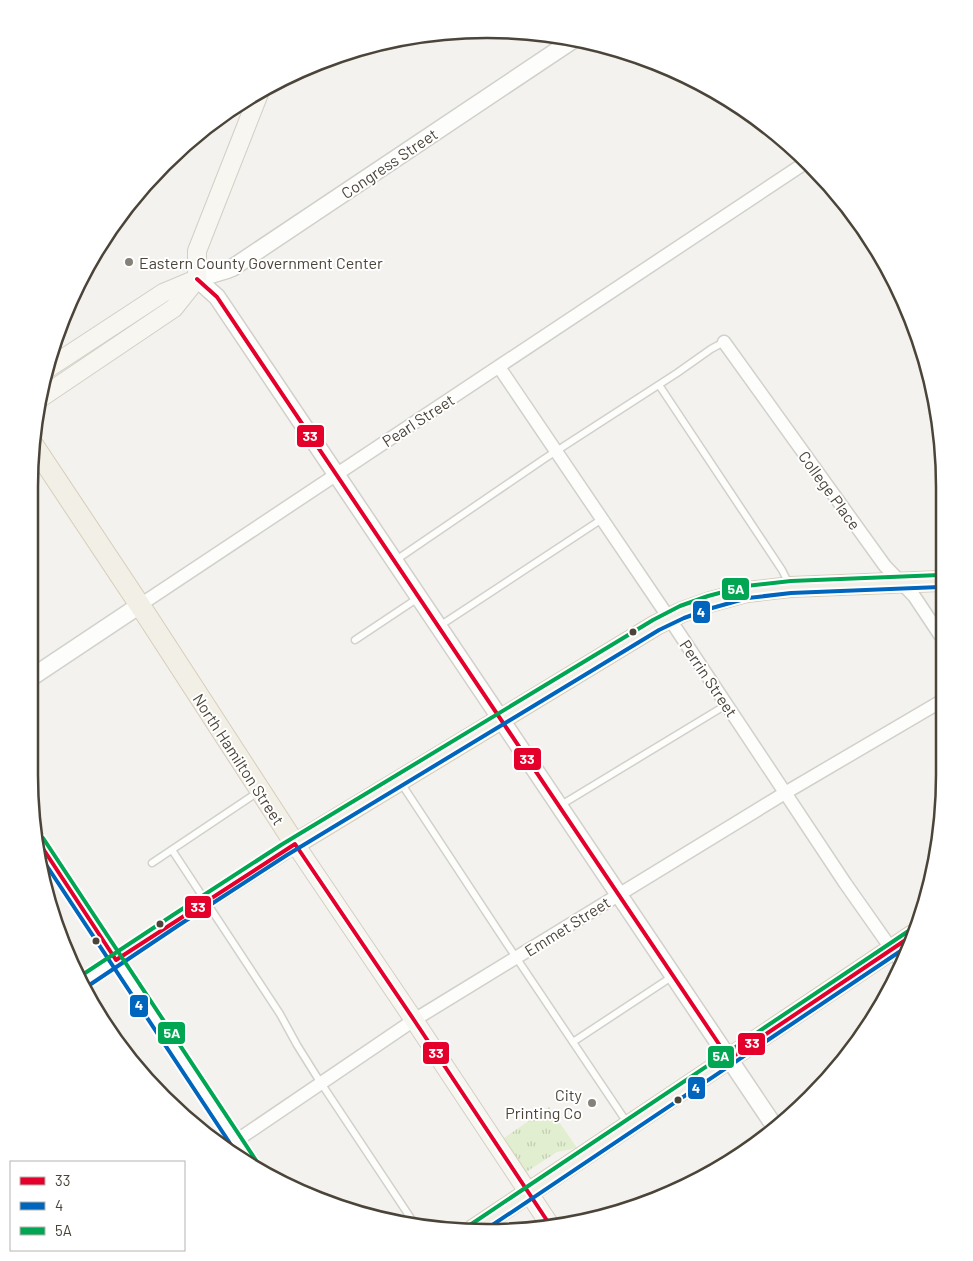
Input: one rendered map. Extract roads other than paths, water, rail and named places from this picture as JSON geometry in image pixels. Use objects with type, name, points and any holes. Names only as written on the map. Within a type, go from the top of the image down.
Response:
[{"type":"main road","points":[[47,393],[174,308],[197,279],[198,251],[256,102]]},
{"type":"main road","points":[[55,364],[163,293],[197,279]]},
{"type":"main road","name":"North Hamilton Street","points":[[38,453],[140,605],[259,791],[546,1220]]},
{"type":"main road","points":[[295,844],[669,618],[682,612],[739,594],[770,588],[936,581]]},
{"type":"main road","points":[[483,1224],[729,1059],[896,958]]},
{"type":"street","name":"Congress Street","points":[[197,279],[232,268],[566,45]]},
{"type":"street","name":"Pearl Street","points":[[38,673],[801,166]]},
{"type":"street","points":[[197,279],[217,297],[771,1122]]},
{"type":"street","name":"College Place","points":[[724,342],[885,566],[914,596],[936,629]]},
{"type":"street","name":"Perrin Street","points":[[499,366],[896,956]]},
{"type":"street","name":"Emmet Street","points":[[231,1144],[414,1020],[785,793],[936,704]]},
{"type":"street","points":[[87,979],[295,844]]},
{"type":"street","points":[[44,851],[116,960],[231,1144]]},
{"type":"lane","points":[[394,561],[556,451],[724,342]]},
{"type":"lane","points":[[659,385],[782,570],[791,587]]},
{"type":"lane","points":[[438,627],[602,519]]},
{"type":"lane","points":[[355,640],[419,598]]},
{"type":"lane","points":[[559,806],[726,704]]},
{"type":"lane","points":[[400,780],[629,1125]]},
{"type":"lane","points":[[152,863],[259,791]]},
{"type":"lane","points":[[172,850],[280,1014],[297,1046],[410,1217]]},
{"type":"lane","points":[[574,1042],[673,976]]},
{"type":"place","name":"Eastern County Government Center","points":[[129,262]]},
{"type":"place","name":"City Printing Co","points":[[592,1103]]}]
